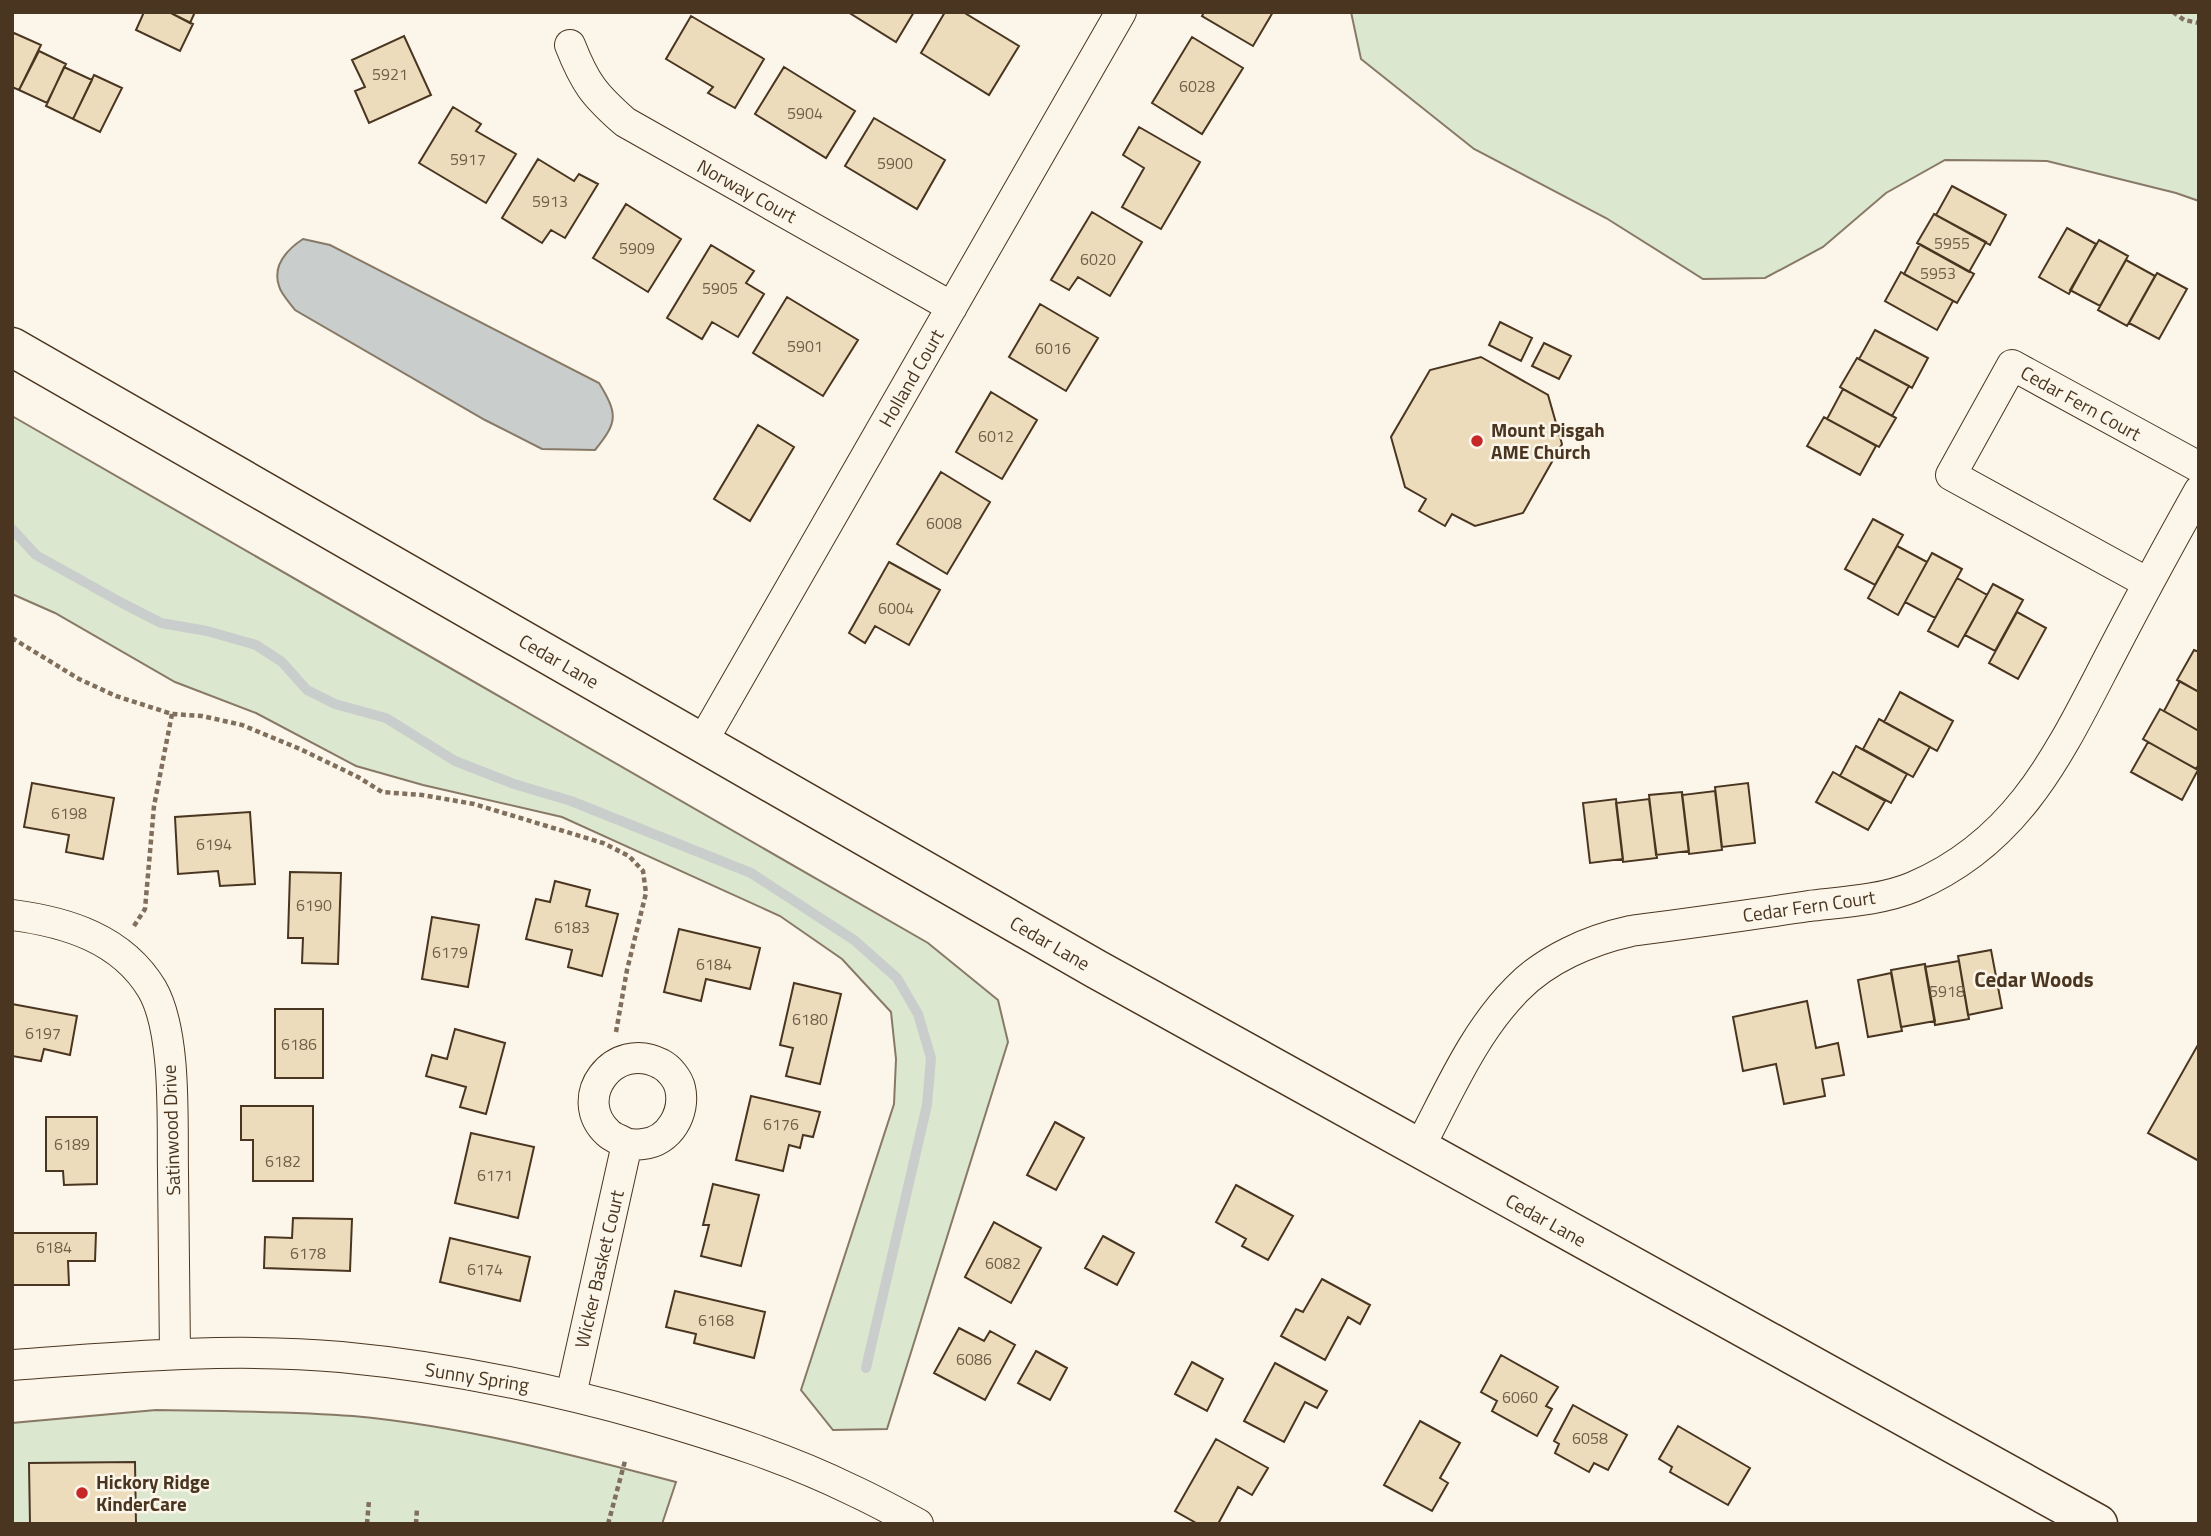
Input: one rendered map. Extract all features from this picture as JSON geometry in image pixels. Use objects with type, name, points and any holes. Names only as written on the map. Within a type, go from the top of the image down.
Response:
[{"type":"main road","name":"Cedar Lane","points":[[12,346],[1072,956],[1418,1150],[2098,1524]]},
{"type":"street","name":"Holland Court","points":[[701,744],[952,306],[1113,15]]},
{"type":"street","name":"Norway Court","points":[[570,45],[583,79],[625,122],[952,306]]},
{"type":"street","name":"Cedar Fern Court","points":[[2148,583],[1951,475],[2012,365],[2199,467]]},
{"type":"street","name":"Cedar Fern Court","points":[[1418,1150],[1487,1026],[1517,989],[1541,969],[1576,949],[1599,938],[1631,931],[1869,898],[1911,888],[1945,871],[2004,827],[2035,789],[2055,757],[2199,491]]},
{"type":"street","name":"Satinwood Drive","points":[[12,915],[49,920],[90,935],[118,950],[137,969],[153,991],[162,1017],[171,1066],[175,1353]]},
{"type":"street","points":[[633,1057],[649,1058],[665,1066],[675,1077],[680,1088],[679,1115],[671,1129],[659,1139],[644,1144],[627,1143],[610,1135],[601,1124],[595,1112],[597,1084],[607,1070],[620,1061],[633,1057]]},
{"type":"street","name":"Wicker Basket Court","points":[[570,1395],[627,1143]]},
{"type":"street","name":"Sunny Spring","points":[[12,1365],[175,1353],[340,1357],[500,1379],[570,1395],[700,1431],[776,1458],[850,1489],[918,1524]]},
{"type":"path","points":[[2173,12],[2184,19],[2199,23]]},
{"type":"path","points":[[12,638],[79,679],[116,696],[172,715],[202,716],[242,725],[335,766],[383,792],[422,795],[474,804],[603,843],[629,856],[643,871],[646,893],[616,1028],[620,1061]]},
{"type":"path","points":[[118,950],[145,909],[154,806],[172,715]]},
{"type":"path","points":[[608,1524],[625,1461]]},
{"type":"path","points":[[367,1524],[369,1500]]},
{"type":"path","points":[[416,1524],[417,1508]]},
{"type":"green space","points":[[1351,12],[2199,12],[2199,201],[2047,161],[1945,160],[1886,193],[1823,247],[1765,278],[1703,279],[1606,218],[1474,149],[1361,59]]},
{"type":"green space","points":[[12,416],[928,943],[998,1000],[1008,1042],[887,1429],[833,1430],[801,1390],[894,1104],[896,1059],[891,1012],[842,959],[780,916],[562,817],[423,785],[356,766],[256,713],[175,682],[55,613],[12,594]]},
{"type":"green space","points":[[156,1410],[304,1413],[394,1421],[515,1442],[676,1482],[662,1524],[12,1524],[12,1423]]},
{"type":"shaded area","points":[[303,239],[330,245],[599,383],[612,410],[613,418],[608,432],[595,450],[542,449],[485,420],[295,310],[280,289],[277,278],[283,258]]},
{"type":"building","points":[[144,12],[169,12],[193,24],[180,51],[136,30]]},
{"type":"building","points":[[169,12],[195,12],[190,23]]},
{"type":"building","points":[[848,12],[914,12],[896,42]]},
{"type":"building","points":[[945,12],[963,12],[1019,46],[989,95],[921,53]]},
{"type":"building","points":[[1204,12],[1273,12],[1253,46],[1202,16]]},
{"type":"building","points":[[691,16],[764,59],[735,108],[708,93],[713,87],[666,59]]},
{"type":"building","points":[[14,33],[41,45],[19,90],[12,87]]},
{"type":"building","points":[[404,36],[431,95],[369,123],[355,91],[365,87],[352,60]]},
{"type":"building","points":[[1192,37],[1243,68],[1202,134],[1152,103]]},
{"type":"building","points":[[39,51],[66,64],[47,103],[19,90]]},
{"type":"building","points":[[64,67],[92,80],[73,119],[46,106]]},
{"type":"building","points":[[784,67],[855,111],[826,158],[755,114]]},
{"type":"building","points":[[94,75],[122,88],[100,132],[73,119]]},
{"type":"building","points":[[453,107],[481,124],[476,131],[516,154],[486,203],[419,163]]},
{"type":"building","points":[[874,118],[945,160],[917,209],[845,166]]},
{"type":"building","points":[[1139,127],[1200,162],[1161,229],[1122,207],[1144,168],[1123,155]]},
{"type":"building","points":[[538,159],[574,181],[579,174],[598,184],[565,238],[551,230],[542,243],[502,218]]},
{"type":"building","points":[[1952,186],[2006,215],[1990,245],[1936,215]]},
{"type":"building","points":[[626,204],[681,239],[648,292],[593,258]]},
{"type":"building","points":[[1092,212],[1142,242],[1110,296],[1078,277],[1069,290],[1051,280]]},
{"type":"building","points":[[1934,214],[1986,242],[1969,272],[1917,243]]},
{"type":"building","points":[[2067,228],[2096,244],[2069,294],[2039,277]]},
{"type":"building","points":[[2099,240],[2128,256],[2100,306],[2070,290]]},
{"type":"building","points":[[1920,244],[1974,274],[1957,303],[1904,274]]},
{"type":"building","points":[[711,245],[754,271],[746,283],[764,294],[738,337],[712,322],[702,339],[667,318]]},
{"type":"building","points":[[2126,260],[2155,276],[2127,326],[2098,310]]},
{"type":"building","points":[[1901,272],[1953,301],[1937,330],[1885,301]]},
{"type":"building","points":[[2157,273],[2187,289],[2159,339],[2129,323]]},
{"type":"building","points":[[787,297],[858,340],[823,396],[753,353]]},
{"type":"building","points":[[1040,304],[1098,338],[1066,391],[1009,357]]},
{"type":"building","points":[[1500,322],[1532,338],[1521,361],[1489,345]]},
{"type":"building","points":[[1875,330],[1928,358],[1912,388],[1859,359]]},
{"type":"building","points":[[1544,343],[1571,356],[1559,379],[1532,366]]},
{"type":"building","name":"Mount Pisgah AME Church","points":[[1481,357],[1548,395],[1562,444],[1523,513],[1475,526],[1452,514],[1445,526],[1419,511],[1426,499],[1405,487],[1391,437],[1430,370]]},
{"type":"building","points":[[1857,358],[1909,386],[1892,416],[1840,387]]},
{"type":"building","points":[[1843,389],[1896,418],[1879,447],[1827,419]]},
{"type":"building","points":[[991,392],[1037,420],[1002,479],[956,452]]},
{"type":"building","points":[[1824,417],[1876,446],[1860,475],[1807,446]]},
{"type":"building","points":[[758,425],[794,447],[750,521],[714,499]]},
{"type":"building","points":[[941,472],[990,502],[947,574],[897,544]]},
{"type":"building","points":[[1873,519],[1903,535],[1875,585],[1845,569]]},
{"type":"building","points":[[1897,546],[1927,562],[1898,615],[1868,598]]},
{"type":"building","points":[[1932,553],[1962,569],[1935,618],[1905,602]]},
{"type":"building","points":[[889,562],[940,590],[909,645],[875,626],[865,643],[849,633]]},
{"type":"building","points":[[1957,578],[1987,595],[1958,647],[1928,631]]},
{"type":"building","points":[[1993,584],[2023,600],[1995,651],[1965,635]]},
{"type":"building","points":[[2017,612],[2046,628],[2018,679],[1989,663]]},
{"type":"building","points":[[2194,650],[2199,652],[2199,692],[2177,680]]},
{"type":"building","points":[[2180,681],[2199,692],[2199,731],[2164,711]]},
{"type":"building","points":[[1900,692],[1953,721],[1937,751],[1884,722]]},
{"type":"building","points":[[2160,709],[2199,731],[2199,764],[2196,769],[2143,739]]},
{"type":"building","points":[[1879,719],[1930,747],[1913,777],[1863,749]]},
{"type":"building","points":[[2148,742],[2198,770],[2182,800],[2131,772]]},
{"type":"building","points":[[1856,746],[1907,774],[1891,803],[1840,776]]},
{"type":"building","points":[[1833,772],[1885,801],[1868,830],[1816,802]]},
{"type":"building","points":[[32,783],[114,798],[103,859],[66,852],[69,835],[24,827]]},
{"type":"building","points":[[1748,783],[1755,843],[1722,847],[1715,787]]},
{"type":"building","points":[[1715,791],[1722,850],[1689,854],[1682,795]]},
{"type":"building","points":[[1682,792],[1689,851],[1656,855],[1649,795]]},
{"type":"building","points":[[1616,799],[1623,859],[1590,863],[1583,803]]},
{"type":"building","points":[[1649,799],[1657,858],[1623,862],[1616,803]]},
{"type":"building","points":[[250,812],[255,884],[220,886],[218,871],[178,874],[175,817]]},
{"type":"building","points":[[290,872],[341,873],[338,964],[302,963],[303,938],[288,938]]},
{"type":"building","points":[[555,881],[590,890],[586,906],[618,914],[602,976],[568,967],[572,950],[526,939],[536,899],[550,902]]},
{"type":"building","points":[[432,917],[479,925],[468,987],[422,979]]},
{"type":"building","points":[[679,929],[760,948],[750,989],[706,979],[701,1001],[664,992]]},
{"type":"building","points":[[1991,950],[2002,1008],[1968,1015],[1958,956]]},
{"type":"building","points":[[1959,961],[1969,1019],[1935,1025],[1925,967]]},
{"type":"building","points":[[1925,964],[1935,1021],[1901,1027],[1891,970]]},
{"type":"building","points":[[1891,973],[1902,1031],[1868,1037],[1858,980]]},
{"type":"building","points":[[794,983],[841,994],[820,1084],[786,1076],[793,1048],[780,1045]]},
{"type":"building","points":[[1807,1001],[1816,1048],[1838,1043],[1844,1075],[1822,1079],[1825,1096],[1784,1104],[1776,1064],[1743,1071],[1733,1017]]},
{"type":"building","points":[[12,1004],[77,1016],[70,1055],[44,1049],[41,1061],[12,1056]]},
{"type":"building","points":[[275,1009],[323,1009],[323,1078],[275,1078]]},
{"type":"building","points":[[455,1029],[505,1043],[486,1114],[460,1107],[466,1087],[426,1076],[432,1055],[447,1059]]},
{"type":"building","points":[[2199,1043],[2199,1161],[2148,1133]]},
{"type":"building","points":[[751,1096],[820,1112],[813,1137],[803,1135],[800,1148],[789,1145],[783,1171],[736,1160]]},
{"type":"building","points":[[241,1106],[313,1106],[313,1181],[253,1181],[253,1140],[241,1140]]},
{"type":"building","points":[[46,1117],[97,1117],[97,1184],[64,1185],[63,1171],[46,1171]]},
{"type":"building","points":[[1055,1122],[1084,1138],[1056,1190],[1027,1175]]},
{"type":"building","points":[[471,1133],[534,1147],[518,1218],[455,1203]]},
{"type":"building","points":[[713,1184],[759,1195],[741,1266],[701,1256],[709,1225],[703,1225]]},
{"type":"building","points":[[1236,1185],[1293,1216],[1268,1260],[1242,1246],[1246,1239],[1216,1222]]},
{"type":"building","points":[[293,1218],[352,1219],[350,1271],[264,1268],[265,1237],[292,1238]]},
{"type":"building","points":[[994,1222],[1041,1248],[1011,1303],[965,1277]]},
{"type":"building","points":[[12,1233],[96,1233],[95,1261],[68,1261],[69,1285],[12,1285]]},
{"type":"building","points":[[1103,1236],[1134,1253],[1117,1285],[1085,1268]]},
{"type":"building","points":[[450,1238],[530,1257],[520,1301],[440,1282]]},
{"type":"building","points":[[1322,1279],[1370,1305],[1360,1324],[1348,1317],[1325,1360],[1281,1336],[1296,1309],[1303,1312]]},
{"type":"building","points":[[675,1291],[765,1312],[754,1358],[694,1343],[696,1334],[666,1327]]},
{"type":"building","points":[[959,1328],[984,1341],[990,1331],[1015,1345],[985,1400],[934,1373]]},
{"type":"building","points":[[1036,1351],[1067,1368],[1050,1400],[1018,1383]]},
{"type":"building","points":[[1501,1355],[1558,1387],[1546,1406],[1552,1409],[1537,1436],[1492,1411],[1497,1401],[1481,1392]]},
{"type":"building","points":[[1192,1362],[1223,1379],[1207,1411],[1175,1394]]},
{"type":"building","points":[[1275,1363],[1327,1391],[1317,1408],[1305,1402],[1284,1442],[1244,1421]]},
{"type":"building","points":[[1573,1405],[1627,1435],[1608,1470],[1594,1463],[1589,1472],[1555,1453],[1559,1444],[1554,1441]]},
{"type":"building","points":[[1420,1421],[1460,1443],[1440,1478],[1448,1483],[1432,1511],[1384,1485]]},
{"type":"building","points":[[1678,1426],[1750,1468],[1728,1505],[1670,1472],[1672,1467],[1659,1459]]},
{"type":"building","points":[[1216,1439],[1268,1468],[1252,1495],[1238,1487],[1218,1524],[1198,1524],[1175,1511]]},
{"type":"building","name":"Hickory Ridge KinderCare","points":[[135,1462],[136,1524],[30,1524],[29,1463]]},
{"type":"waterway","points":[[12,529],[36,555],[122,603],[161,623],[207,631],[256,645],[282,662],[307,690],[335,704],[386,718],[455,761],[514,784],[571,801],[751,873],[854,940],[897,978],[918,1014],[931,1058],[927,1105],[866,1368]]},
{"type":"place","name":"Mount Pisgah AME Church","points":[[1477,441]]},
{"type":"place","name":"Hickory Ridge KinderCare","points":[[82,1493]]},
{"type":"district","name":"Cedar Woods","points":[[2034,980]]}]
